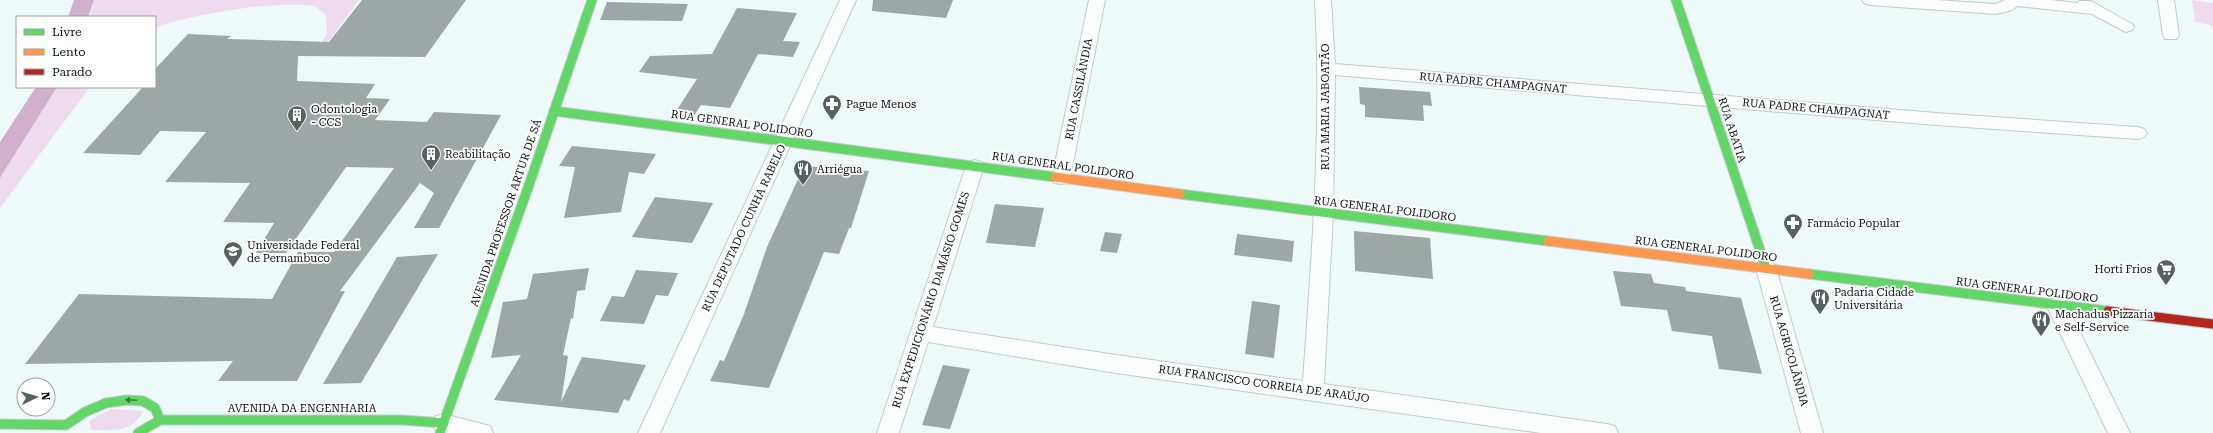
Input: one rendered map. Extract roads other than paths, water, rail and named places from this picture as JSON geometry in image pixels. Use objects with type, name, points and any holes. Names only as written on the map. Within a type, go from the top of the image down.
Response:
[{"type":"street","name":"AVENIDA PROFESSOR ARTUR DE SÁ","points":[[442,428],[592,0]]},
{"type":"street","name":"RUA DEPUTADO CUNHA RABELO","points":[[648,433],[848,0]]},
{"type":"street","name":"RUA CASSILÂNDIA","points":[[1061,178],[1097,0]]},
{"type":"street","name":"RUA MARIA JABOATÃO","points":[[1313,391],[1324,213],[1327,69],[1324,0]]},
{"type":"street","name":"RUA ABATIA","points":[[1676,0],[1766,268]]},
{"type":"street","points":[[1870,0],[1996,9],[2006,7],[2013,1],[2017,1],[2095,10]]},
{"type":"street","points":[[2079,0],[2126,28]]},
{"type":"street","points":[[2166,0],[2171,35]]},
{"type":"street","name":"RUA PADRE CHAMPAGNAT","points":[[1327,69],[1928,119],[2138,133]]},
{"type":"street","name":"RUA GENERAL POLIDORO","points":[[554,111],[1324,213],[2057,306],[2213,324]]},
{"type":"street","name":"RUA EXPEDICIONÁRIO DAMÁSIO GOMES","points":[[888,433],[975,166]]},
{"type":"street","name":"RUA AGRICOLÂNDIA","points":[[1766,268],[1812,433]]},
{"type":"street","points":[[2057,306],[2119,433]]},
{"type":"street","name":"RUA FRANCISCO CORREIA DE ARAÚJO","points":[[921,333],[1116,364],[1313,391],[1567,430],[1607,433]]},
{"type":"street","points":[[0,424],[66,425],[92,409],[106,403],[127,400],[143,401],[155,408],[160,420],[138,433]]},
{"type":"street","name":"AVENIDA DA ENGENHARIA","points":[[160,420],[402,420],[442,428]]},
{"type":"street","points":[[66,425],[71,433]]},
{"type":"street","points":[[442,428],[482,433]]},
{"type":"place","name":"Pague Menos","points":[[832,121]]},
{"type":"place","name":"Odontologia - CCS","points":[[297,132]]},
{"type":"place","name":"Reabilitação","points":[[431,171]]},
{"type":"place","name":"Arriégua","points":[[803,186]]},
{"type":"place","name":"Farmácio Popular","points":[[1793,240]]},
{"type":"place","name":"Universidade Federal de Pernambuco","points":[[233,268]]},
{"type":"place","name":"Horti Frios","points":[[2166,286]]},
{"type":"place","name":"Padaria Cidade Universitária","points":[[1820,315]]},
{"type":"place","name":"Machadus Pizzaria e Self-Service","points":[[2041,337]]}]
